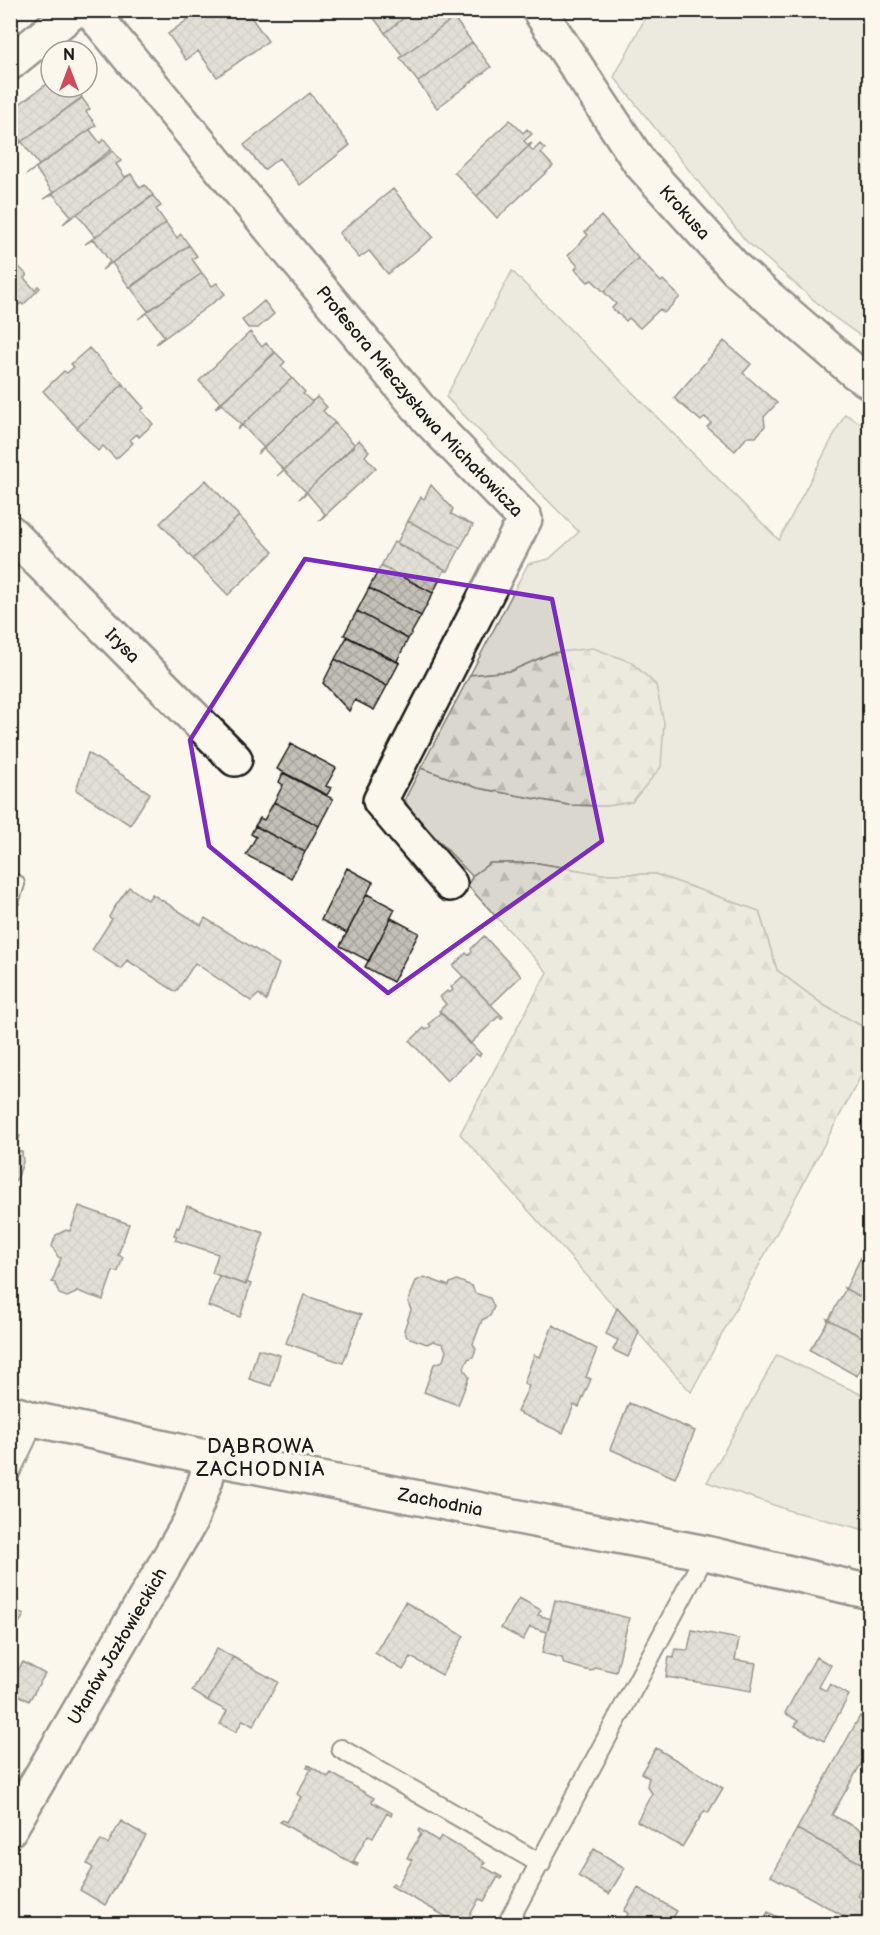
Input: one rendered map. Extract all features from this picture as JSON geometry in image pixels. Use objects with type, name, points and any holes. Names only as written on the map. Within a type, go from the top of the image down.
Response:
[{"type":"street","points":[[10,63],[75,10]]},
{"type":"street","name":"Profesora Mieczysława Michałowicza","points":[[90,10],[428,419],[525,519],[380,801],[450,884]]},
{"type":"street","name":"Krokusa","points":[[539,10],[640,163],[737,270],[855,372],[870,381]]},
{"type":"street","name":"Irysa","points":[[10,531],[235,759]]},
{"type":"street","name":"Zachodnia","points":[[22,1415],[211,1458],[706,1553],[870,1592]]},
{"type":"street","name":"Ułanów Jazłowieckich","points":[[10,1829],[190,1522],[211,1458]]},
{"type":"lane","points":[[10,1473],[26,1440],[22,1415]]},
{"type":"lane","points":[[507,1924],[706,1553]]},
{"type":"lane","points":[[340,1749],[541,1864]]},
{"type":"highlighted area","points":[[305,559],[552,599],[602,841],[388,993],[209,846],[190,740]]},
{"type":"green space","points":[[649,11],[869,11],[869,342],[831,315],[746,241],[614,77]]},
{"type":"green space","points":[[512,271],[779,540],[845,414],[869,428],[869,1030],[825,1006],[777,970],[759,911],[655,874],[601,874],[538,863],[490,863],[472,876],[408,808],[405,799],[421,768],[478,788],[569,805],[606,806],[632,802],[552,653],[511,671],[470,675],[528,564],[549,559],[579,532],[446,397]]},
{"type":"green space","points":[[593,648],[631,662],[656,685],[664,723],[661,767],[632,802],[606,806],[569,805],[478,788],[421,768],[470,675],[511,671],[552,653]]},
{"type":"green space","points":[[490,863],[538,863],[601,874],[655,874],[759,911],[777,970],[825,1006],[869,1030],[869,1061],[691,1392],[460,1134],[547,972],[468,886],[472,876]]},
{"type":"green space","points":[[777,1355],[869,1398],[869,1531],[791,1511],[707,1482]]},
{"type":"building","points":[[201,10],[246,10],[268,41],[217,77],[198,51],[186,60],[168,34]]},
{"type":"building","points":[[368,10],[414,10],[385,33]]},
{"type":"building","points":[[414,10],[456,10],[459,14],[403,56],[385,33]]},
{"type":"building","points":[[454,18],[472,42],[418,82],[400,58]]},
{"type":"building","points":[[472,42],[491,67],[437,108],[418,82]]},
{"type":"building","points":[[39,90],[39,99],[79,99],[10,150],[21,141],[10,126],[10,111]]},
{"type":"building","points":[[310,93],[350,145],[300,185],[279,158],[264,170],[244,145]]},
{"type":"building","points":[[81,99],[90,109],[86,112],[96,125],[26,175],[39,165],[22,142],[10,150]]},
{"type":"building","points":[[510,120],[523,133],[527,129],[532,134],[524,141],[528,145],[532,143],[477,196],[454,172]]},
{"type":"building","points":[[96,125],[90,130],[100,143],[104,139],[112,149],[53,193],[35,168]]},
{"type":"building","points":[[532,143],[529,147],[533,151],[540,144],[545,149],[541,153],[553,166],[497,218],[477,196]]},
{"type":"building","points":[[113,151],[121,161],[116,164],[125,177],[131,174],[63,224],[71,216],[53,194],[44,199]]},
{"type":"building","points":[[131,174],[140,188],[145,185],[153,195],[95,237],[77,214]]},
{"type":"building","points":[[393,189],[433,237],[388,274],[369,251],[359,258],[339,233]]},
{"type":"building","points":[[153,196],[161,206],[156,209],[166,223],[102,270],[110,262],[94,239],[85,244]]},
{"type":"building","points":[[601,216],[638,258],[604,292],[592,280],[588,282],[575,269],[578,266],[568,255],[588,235],[585,232]]},
{"type":"building","points":[[166,223],[177,238],[181,234],[189,245],[130,288],[112,263]]},
{"type":"building","points":[[189,245],[197,256],[192,259],[202,273],[148,311],[130,287]]},
{"type":"building","points":[[10,258],[27,275],[24,278],[35,290],[38,286],[40,288],[23,305],[21,303],[10,316]]},
{"type":"building","points":[[638,258],[661,282],[663,280],[680,297],[664,313],[660,309],[640,328],[629,318],[626,321],[612,308],[616,304],[604,292]]},
{"type":"building","points":[[202,273],[212,286],[217,283],[225,294],[156,344],[164,336],[147,313],[138,319]]},
{"type":"building","points":[[264,301],[274,314],[258,328],[248,328],[242,320]]},
{"type":"building","points":[[250,332],[262,347],[266,343],[275,353],[215,408],[220,402],[199,381]]},
{"type":"building","points":[[724,341],[751,364],[743,373],[777,403],[764,417],[765,426],[756,437],[747,437],[735,451],[707,427],[711,423],[705,417],[701,421],[674,398]]},
{"type":"building","points":[[89,348],[123,384],[77,428],[43,391],[64,371],[67,373],[74,367],[71,364]]},
{"type":"building","points":[[275,352],[285,362],[281,366],[292,378],[237,430],[241,425],[222,404],[216,408]]},
{"type":"building","points":[[292,378],[305,392],[303,394],[311,401],[314,400],[264,448],[242,425]]},
{"type":"building","points":[[123,384],[144,408],[141,410],[153,424],[139,437],[137,434],[130,440],[133,443],[116,459],[103,446],[98,451],[77,428]]},
{"type":"building","points":[[317,397],[327,407],[323,411],[335,423],[284,470],[264,449],[257,454]]},
{"type":"building","points":[[335,423],[355,445],[306,492],[284,470]]},
{"type":"building","points":[[359,440],[369,451],[365,456],[376,468],[319,521],[325,514],[307,493],[299,499]]},
{"type":"building","points":[[206,480],[239,516],[193,559],[160,523]]},
{"type":"building","points":[[431,485],[453,509],[451,514],[473,525],[460,548],[408,521],[421,497],[424,499]]},
{"type":"building","points":[[239,516],[273,552],[228,595],[193,559]]},
{"type":"building","points":[[408,521],[460,548],[448,571],[397,543]]},
{"type":"building","points":[[394,542],[448,571],[444,571],[433,593],[381,566]]},
{"type":"building","points":[[381,566],[433,593],[421,616],[369,588]]},
{"type":"building","points":[[369,588],[421,616],[408,639],[357,611]]},
{"type":"building","points":[[357,611],[408,639],[397,661],[400,663],[344,635]]},
{"type":"building","points":[[347,637],[399,663],[387,686],[335,659]]},
{"type":"building","points":[[335,659],[387,686],[374,710],[355,700],[349,711],[323,683]]},
{"type":"building","points":[[291,744],[336,768],[326,786],[331,788],[327,795],[277,769]]},
{"type":"building","points":[[88,753],[150,793],[130,825],[76,790]]},
{"type":"building","points":[[283,773],[333,799],[319,826],[274,802],[283,785],[279,782]]},
{"type":"building","points":[[274,802],[319,826],[305,852],[255,826],[260,818],[264,820]]},
{"type":"building","points":[[255,826],[305,852],[291,878],[246,855],[256,837],[251,834]]},
{"type":"building","points":[[347,868],[373,882],[347,933],[321,920]]},
{"type":"building","points":[[129,887],[148,900],[152,894],[201,925],[205,918],[279,964],[266,1001],[259,994],[251,1001],[195,963],[176,992],[127,960],[121,969],[92,950],[112,919],[109,917],[114,908]]},
{"type":"building","points":[[367,894],[395,909],[369,961],[340,946]]},
{"type":"building","points":[[391,918],[419,933],[393,982],[365,967]]},
{"type":"building","points":[[484,936],[521,976],[491,1005],[453,966],[466,953],[468,955],[472,952],[471,949]]},
{"type":"building","points":[[463,976],[503,1017],[501,1019],[499,1016],[470,1044],[439,1011],[446,1004],[440,997],[447,991],[449,993],[453,990],[451,987]]},
{"type":"building","points":[[441,1012],[481,1054],[479,1056],[476,1054],[447,1081],[410,1041],[424,1028],[426,1030],[431,1026],[429,1024]]},
{"type":"building","points":[[10,1133],[20,1136],[15,1150],[22,1152],[23,1162],[18,1177],[11,1185]]},
{"type":"building","points":[[79,1206],[129,1224],[118,1255],[123,1257],[118,1272],[113,1271],[103,1300],[77,1291],[67,1297],[59,1294],[55,1283],[52,1282],[61,1258],[52,1246],[56,1235],[66,1230],[70,1231]]},
{"type":"building","points":[[187,1206],[264,1233],[246,1285],[212,1273],[218,1254],[175,1240],[177,1236],[174,1235]]},
{"type":"building","points":[[870,1244],[870,1262],[861,1257]]},
{"type":"building","points":[[861,1257],[870,1262],[870,1302],[844,1288]]},
{"type":"building","points":[[219,1276],[246,1285],[246,1282],[251,1284],[240,1317],[208,1306]]},
{"type":"building","points":[[424,1277],[449,1286],[457,1280],[472,1286],[475,1293],[490,1298],[494,1307],[490,1316],[482,1320],[473,1344],[476,1349],[473,1357],[468,1359],[464,1368],[469,1377],[458,1405],[424,1392],[434,1364],[443,1361],[446,1351],[443,1344],[433,1341],[427,1344],[407,1337],[404,1330],[411,1310],[408,1302],[416,1281]]},
{"type":"building","points":[[844,1288],[870,1302],[870,1341],[827,1319],[845,1290]]},
{"type":"building","points":[[304,1295],[361,1315],[343,1363],[286,1343]]},
{"type":"building","points":[[617,1308],[639,1332],[628,1357],[613,1350],[618,1340],[606,1334]]},
{"type":"building","points":[[827,1319],[870,1341],[870,1351],[857,1376],[810,1350],[828,1321]]},
{"type":"building","points":[[553,1325],[597,1349],[586,1377],[591,1379],[579,1407],[574,1405],[563,1433],[517,1412],[529,1386],[524,1383],[534,1355],[540,1357]]},
{"type":"building","points":[[258,1349],[280,1355],[271,1386],[249,1379]]},
{"type":"building","points":[[629,1403],[695,1431],[675,1478],[610,1449]]},
{"type":"building","points":[[519,1598],[541,1610],[538,1615],[551,1619],[547,1632],[530,1627],[523,1640],[501,1628]]},
{"type":"building","points":[[555,1600],[629,1618],[616,1672],[595,1667],[590,1671],[564,1664],[562,1658],[542,1653]]},
{"type":"building","points":[[405,1602],[464,1636],[442,1675],[411,1657],[403,1670],[375,1653]]},
{"type":"building","points":[[10,1607],[24,1615],[10,1638]]},
{"type":"building","points":[[692,1630],[739,1639],[735,1660],[756,1663],[751,1691],[666,1677],[669,1657],[674,1658],[675,1649],[688,1650]]},
{"type":"building","points":[[217,1648],[233,1657],[208,1701],[192,1691]]},
{"type":"building","points":[[233,1657],[278,1682],[253,1726],[243,1720],[236,1732],[220,1724],[227,1711],[208,1701]]},
{"type":"building","points":[[816,1657],[831,1665],[819,1687],[826,1691],[830,1684],[849,1695],[824,1741],[795,1726],[798,1721],[785,1713]]},
{"type":"building","points":[[23,1662],[45,1674],[29,1701],[10,1690],[10,1683]]},
{"type":"building","points":[[860,1716],[870,1722],[870,1748],[832,1815],[870,1835],[870,1868],[797,1829]]},
{"type":"building","points":[[656,1748],[723,1788],[708,1813],[704,1811],[682,1847],[637,1821],[652,1793],[647,1786],[649,1778],[641,1773]]},
{"type":"building","points":[[308,1765],[328,1777],[331,1773],[374,1798],[372,1802],[392,1813],[391,1816],[387,1813],[373,1838],[368,1835],[353,1862],[358,1864],[357,1866],[280,1822],[282,1820],[286,1822],[301,1797],[297,1794],[311,1769],[307,1768]]},
{"type":"building","points":[[121,1821],[146,1836],[105,1905],[80,1890],[93,1868],[87,1864],[101,1840],[108,1844]]},
{"type":"building","points":[[419,1829],[438,1841],[441,1836],[485,1862],[482,1866],[502,1877],[501,1879],[498,1877],[484,1901],[479,1899],[465,1924],[459,1924],[391,1886],[393,1883],[397,1886],[412,1860],[407,1858],[421,1834]]},
{"type":"building","points":[[797,1829],[870,1868],[870,1876],[858,1896],[870,1903],[870,1924],[858,1924],[771,1876]]},
{"type":"building","points":[[594,1849],[625,1868],[609,1894],[578,1876]]},
{"type":"building","points":[[638,1888],[677,1911],[669,1924],[624,1924],[628,1913],[624,1911]]},
{"type":"building","points":[[768,1912],[791,1924],[761,1924]]},
{"type":"district","name":"DĄBROWA ZACHODNIA","points":[[261,1458]]}]
